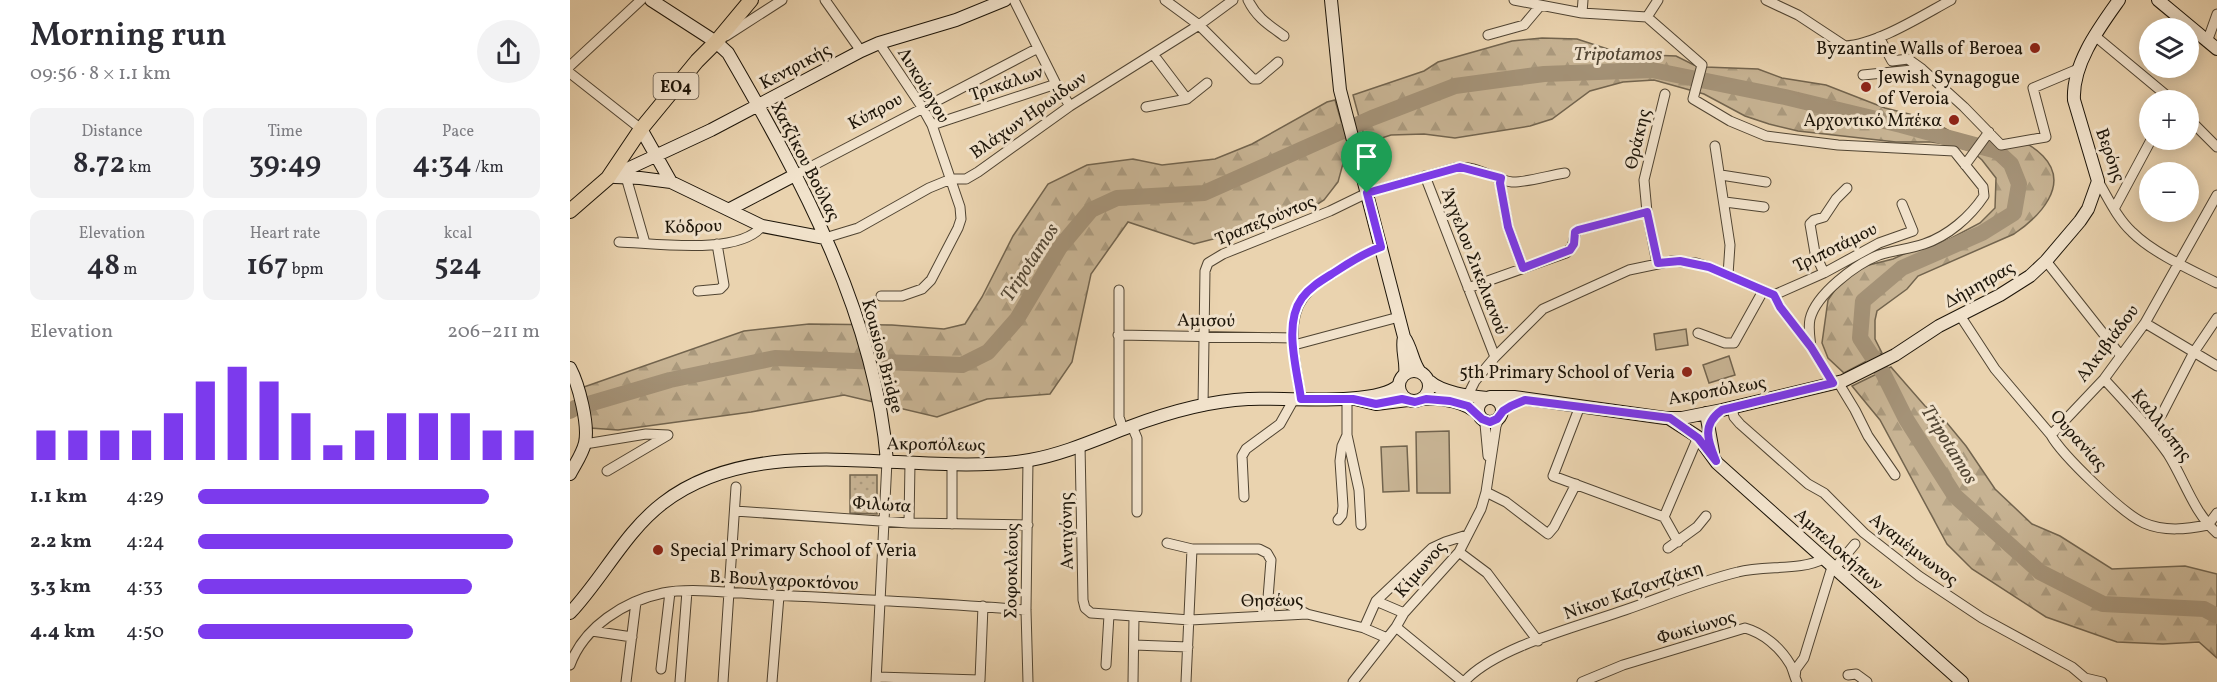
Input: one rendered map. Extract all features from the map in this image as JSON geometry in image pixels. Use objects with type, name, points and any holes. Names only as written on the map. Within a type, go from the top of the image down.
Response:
[{"type":"main road","name":"ΕΟ4","points":[[570,211],[608,178],[641,129],[697,60],[716,42],[751,0]]},
{"type":"street","points":[[570,66],[641,0]]},
{"type":"street","name":"Χατζίκου Βούλας","points":[[651,0],[728,52],[795,175],[845,284]]},
{"type":"street","points":[[716,42],[782,0]]},
{"type":"street","points":[[825,0],[861,51]]},
{"type":"street","name":"Κεντρικής","points":[[608,178],[758,105],[861,51],[879,43],[956,20],[1005,0]]},
{"type":"street","points":[[1014,0],[1056,84],[1070,106]]},
{"type":"street","points":[[1165,0],[1200,25],[1252,79],[1258,79],[1278,62]]},
{"type":"street","name":"Βλάχων Ηρωίδων","points":[[608,178],[626,177],[671,182],[762,226],[825,238],[858,228],[929,188],[951,179],[966,179],[978,172],[1070,106],[1200,25],[1233,0]]},
{"type":"street","points":[[1248,0],[1261,19],[1284,36]]},
{"type":"street","points":[[1331,0],[1341,90],[1404,337],[1429,391],[1423,399]]},
{"type":"street","points":[[1514,0],[1582,13],[1647,16],[1658,0]]},
{"type":"street","points":[[1582,13],[1583,0]]},
{"type":"street","points":[[1766,0],[1798,15],[1845,46],[1862,44],[1879,37],[1951,0]]},
{"type":"street","name":"Βερόης","points":[[2119,0],[2098,31],[2078,69],[2073,87],[2074,100],[2098,181],[2114,209],[2132,232],[2178,264],[2217,283]]},
{"type":"street","name":"Βερόης","points":[[2098,31],[2127,0]]},
{"type":"street","points":[[2158,0],[2212,45]]},
{"type":"street","points":[[1488,35],[1524,25],[1540,6]]},
{"type":"street","points":[[2212,45],[2217,14]]},
{"type":"street","name":"Τριποτάμου","points":[[1647,16],[1702,65],[1693,99],[1730,121],[1766,136],[1838,145],[1954,152],[1984,190],[1984,196],[1976,207],[1943,235],[1925,244],[1878,256],[1846,274],[1813,311],[1809,325],[1811,347]]},
{"type":"street","points":[[2098,31],[2161,90]]},
{"type":"street","points":[[1879,37],[1892,61],[1908,59],[1922,69],[2001,145],[2046,137],[2033,88],[2078,69]]},
{"type":"street","name":"Λυκούργου","points":[[879,43],[932,125],[960,207],[961,219],[931,280],[922,289],[902,296],[881,296]]},
{"type":"street","name":"Κύπρου","points":[[730,209],[1038,48]]},
{"type":"street","points":[[1153,54],[1187,99]]},
{"type":"street","points":[[1863,75],[1922,69]]},
{"type":"street","points":[[570,73],[641,129],[671,182]]},
{"type":"street","points":[[1146,107],[1187,99],[1207,83]]},
{"type":"street","name":"Τρικάλων","points":[[932,125],[1056,84]]},
{"type":"street","name":"Θράκης","points":[[1658,263],[1644,186],[1665,94]]},
{"type":"street","points":[[2199,129],[2217,147]]},
{"type":"street","points":[[1965,165],[1989,132]]},
{"type":"street","points":[[1715,146],[1730,245],[1728,275]]},
{"type":"street","points":[[2114,209],[2146,150]]},
{"type":"street","points":[[1367,193],[1460,167],[1512,182],[1565,173]]},
{"type":"street","points":[[1721,175],[1766,182]]},
{"type":"street","name":"Άγγελου Σικελιανού","points":[[1425,176],[1495,357]]},
{"type":"street","points":[[626,177],[645,243]]},
{"type":"street","points":[[1501,178],[1508,227],[1523,268]]},
{"type":"street","name":"Δήμητρας","points":[[1838,382],[1894,355],[1939,326],[2001,296],[2030,276],[2080,222],[2088,209],[2098,181]]},
{"type":"street","points":[[1824,273],[1815,253],[1810,224],[1824,217],[1847,188]]},
{"type":"street","name":"Τραπεζούντος","points":[[1203,406],[1205,271],[1208,263],[1223,254],[1330,211],[1367,193]]},
{"type":"street","name":"Αλκιβιάδου","points":[[2051,435],[2104,379],[2145,323],[2217,195]]},
{"type":"street","points":[[1725,202],[1764,207]]},
{"type":"street","name":"Τριποτάμου","points":[[1774,295],[1824,273],[1879,243],[1913,231],[1902,204]]},
{"type":"street","points":[[1468,288],[1570,250],[1574,244],[1575,232],[1578,230],[1647,212]]},
{"type":"street","name":"Κόδρου","points":[[619,242],[675,246],[717,244],[747,238],[762,226]]},
{"type":"street","points":[[698,291],[720,289],[724,285],[717,244]]},
{"type":"street","points":[[1244,497],[1242,456],[1246,449],[1280,424],[1298,399],[1293,341],[1295,313],[1301,299],[1311,288],[1368,252],[1381,247]]},
{"type":"street","points":[[1468,395],[1475,381],[1495,357],[1535,315],[1547,306],[1629,270],[1658,263],[1680,261],[1696,263],[1774,295],[1780,307],[1838,382],[1868,436],[1895,475]]},
{"type":"street","points":[[2046,261],[2121,356]]},
{"type":"street","name":"Kousios Bridge","points":[[845,284],[872,368],[885,437],[887,461]]},
{"type":"street","points":[[1119,290],[1119,417],[1137,438],[1137,512]]},
{"type":"street","points":[[1698,333],[1725,343],[1734,343],[1763,291]]},
{"type":"street","name":"Αμισού","points":[[1118,335],[1204,336],[1293,341],[1399,317]]},
{"type":"street","name":"Ουρανίας","points":[[1961,317],[1995,369],[2051,435],[2057,446],[2107,494],[2143,523],[2185,530],[2208,525]]},
{"type":"street","points":[[2148,428],[2162,414],[2194,352],[2217,318]]},
{"type":"street","points":[[2145,323],[2217,366]]},
{"type":"street","points":[[1404,337],[1402,348],[1406,369],[1401,394],[1408,400],[1415,402],[1423,399],[1460,403],[1474,410],[1481,418],[1494,421],[1511,406],[1525,400]]},
{"type":"street","points":[[570,368],[577,386],[585,438],[570,474]]},
{"type":"street","points":[[1402,380],[1412,371],[1424,376]]},
{"type":"street","name":"Ακροπόλεως","points":[[1424,376],[1435,385],[1468,395],[1488,398],[1511,397],[1670,418],[1703,418],[1727,409],[1838,382]]},
{"type":"street","name":"Καλλιόπης","points":[[2104,379],[2148,428],[2182,478],[2208,525],[2217,533]]},
{"type":"street","name":"Ακροπόλεως","points":[[570,613],[583,600],[610,559],[663,503],[683,490],[732,469],[776,461],[887,461],[952,465],[1028,460],[1053,456],[1127,428],[1203,406],[1248,399],[1350,399],[1388,392],[1402,380]]},
{"type":"street","points":[[1481,418],[1478,405],[1488,398],[1500,403],[1500,415]]},
{"type":"street","points":[[1350,399],[1347,435],[1359,490],[1361,525]]},
{"type":"street","name":"Ακροπόλεως","points":[[1350,399],[1376,404],[1408,400]]},
{"type":"street","points":[[1580,406],[1553,476],[1664,517],[1678,542]]},
{"type":"street","name":"Αγαμέμνωνος","points":[[1727,409],[1740,424],[1809,485],[1824,493],[1864,533],[1919,576],[1951,599],[2072,667],[2084,680],[2102,682]]},
{"type":"street","name":"Κίμωνος","points":[[1353,682],[1396,627],[1404,613],[1459,552],[1481,509],[1500,415]]},
{"type":"street","name":"Κίμωνος","points":[[1481,418],[1485,426],[1489,467]]},
{"type":"street","name":"Αμπελοκήπων","points":[[1670,418],[1698,438],[1716,461],[1962,682]]},
{"type":"street","points":[[1664,517],[1698,438],[1703,418]]},
{"type":"street","points":[[1703,418],[1716,461]]},
{"type":"street","points":[[585,438],[668,435],[607,471]]},
{"type":"street","points":[[1338,520],[1342,515],[1343,506],[1340,461],[1342,446],[1347,435]]},
{"type":"street","name":"Αντιγόνης","points":[[1080,445],[1083,600],[1085,608],[1091,614],[1109,615]]},
{"type":"street","name":"Σοφοκλέους","points":[[1028,460],[1026,610],[1028,682]]},
{"type":"street","points":[[887,461],[876,679],[980,680],[983,606]]},
{"type":"street","points":[[909,523],[910,463]]},
{"type":"street","points":[[952,465],[952,524]]},
{"type":"street","points":[[1486,492],[1506,502],[1548,534],[1554,527],[1576,484]]},
{"type":"street","points":[[723,682],[736,487]]},
{"type":"street","name":"Φιλώτα","points":[[735,512],[909,523],[1028,525]]},
{"type":"street","points":[[2208,525],[2217,513]]},
{"type":"street","points":[[1668,548],[1697,527],[1706,516]]},
{"type":"street","points":[[1364,628],[1376,601],[1432,548],[1467,535]]},
{"type":"street","points":[[1167,543],[1192,549],[1259,549],[1267,553],[1271,560],[1268,598],[1270,615]]},
{"type":"street","points":[[1795,681],[1796,669],[1804,658],[1830,565],[1855,544]]},
{"type":"street","points":[[1186,682],[1192,549]]},
{"type":"street","points":[[1459,552],[1487,573],[1538,641]]},
{"type":"street","name":"Νίκου Καζαντζάκη","points":[[1463,682],[1487,662],[1538,641],[1737,572],[1756,568],[1830,565]]},
{"type":"street","points":[[680,682],[687,591]]},
{"type":"street","points":[[661,669],[670,592]]},
{"type":"street","name":"Β. Βουλγαροκτόνου","points":[[570,665],[578,648],[602,622],[636,602],[670,592],[879,600],[1026,610]]},
{"type":"street","points":[[772,682],[779,596]]},
{"type":"street","points":[[1268,598],[1282,601],[1307,614]]},
{"type":"street","points":[[1376,601],[1404,613]]},
{"type":"street","points":[[626,682],[636,602]]},
{"type":"street","name":"Θησέως","points":[[1190,620],[1307,614],[1364,628],[1387,638]]},
{"type":"street","points":[[1106,665],[1109,615],[1190,620]]},
{"type":"street","points":[[1133,682],[1134,617]]},
{"type":"street","points":[[1396,627],[1463,682]]},
{"type":"street","name":"Φωκίωνος","points":[[1582,682],[1623,665],[1745,628],[1759,632],[1769,641],[1790,664],[1795,681]]},
{"type":"street","points":[[592,631],[632,637]]},
{"type":"street","points":[[1134,645],[1188,647]]},
{"type":"street","points":[[1848,675],[1856,674],[1867,682]]},
{"type":"green space","points":[[1542,38],[1577,39],[1623,54],[1676,56],[1694,65],[1705,67],[1758,69],[1782,78],[1826,85],[1885,108],[1929,119],[1951,132],[1981,140],[1973,152],[1953,145],[1931,142],[1896,142],[1798,131],[1745,116],[1704,94],[1654,80],[1623,82],[1590,91],[1552,119],[1530,126],[1455,138],[1424,134],[1391,135],[1366,143],[1353,95],[1424,71],[1438,62],[1512,41]]},
{"type":"green space","points":[[1335,100],[1348,145],[1338,182],[1324,200],[1313,207],[1252,229],[1194,244],[1128,222],[1091,274],[1072,362],[1050,394],[987,399],[937,417],[844,395],[751,412],[618,430],[590,428],[581,388],[744,331],[809,324],[892,325],[944,329],[965,324],[982,297],[1013,236],[1048,184],[1087,165],[1133,159],[1162,165],[1215,159],[1252,144],[1327,102]]},
{"type":"green space","points":[[1983,141],[2001,145],[2024,143],[2039,152],[2051,167],[2054,178],[2053,189],[2048,200],[2033,219],[2014,234],[1918,276],[1907,289],[1877,311],[1875,339],[1882,353],[1844,373],[1828,358],[1822,343],[1828,300],[1839,284],[1861,267],[1944,242],[1980,223],[1995,208],[1996,178],[1974,153]]},
{"type":"green space","points":[[1686,329],[1688,345],[1656,350],[1654,334]]},
{"type":"green space","points":[[1729,356],[1735,375],[1709,383],[1703,365]]},
{"type":"green space","points":[[1891,367],[1925,406],[1947,423],[1966,446],[1995,489],[2032,524],[2060,536],[2112,569],[2185,566],[2217,574],[2217,658],[2199,642],[2163,644],[2117,642],[2046,617],[1972,569],[1947,544],[1880,420],[1852,386]]},
{"type":"green space","points":[[1449,431],[1450,493],[1417,493],[1416,432]]},
{"type":"green space","points":[[1407,446],[1409,491],[1383,492],[1381,447]]},
{"type":"green space","points":[[850,475],[877,475],[877,514],[850,513]]},
{"type":"waterway","name":"Tripotamos","points":[[570,411],[670,380],[775,358],[962,365],[988,352],[1017,319],[1060,247],[1091,210],[1117,198],[1204,193],[1372,118],[1455,86],[1544,74],[1652,70],[1785,97],[1901,125],[1997,151],[2011,164],[2019,184],[2014,213],[1982,233],[1902,268],[1863,301],[1860,338],[1883,373],[1906,419],[1955,496],[2040,572],[2103,604],[2204,609],[2217,616]]},
{"type":"place","name":"Byzantine Walls of Beroea","points":[[2035,48]]},
{"type":"place","name":"Jewish Synagogue of Veroia","points":[[1866,87]]},
{"type":"place","name":"Αρχοντικό Μπέκα","points":[[1954,120]]},
{"type":"place","name":"5th Primary School of Veria","points":[[1687,372]]},
{"type":"place","name":"Special Primary School of Veria","points":[[658,550]]},
{"type":"route","points":[[1460,167],[1483,171],[1501,178],[1508,227],[1523,268],[1570,250],[1574,244],[1575,232],[1578,230],[1647,212],[1658,263],[1680,261],[1696,263],[1774,295],[1833,383],[1722,410],[1712,418],[1708,426],[1710,445],[1716,461],[1698,438],[1670,418],[1525,400],[1503,411],[1497,419],[1490,422],[1482,419],[1468,406],[1450,401],[1423,399],[1415,402],[1402,399],[1370,404],[1353,399],[1301,399],[1293,338],[1295,313],[1301,299],[1321,280],[1368,252],[1381,247],[1367,193],[1460,167]]}]
